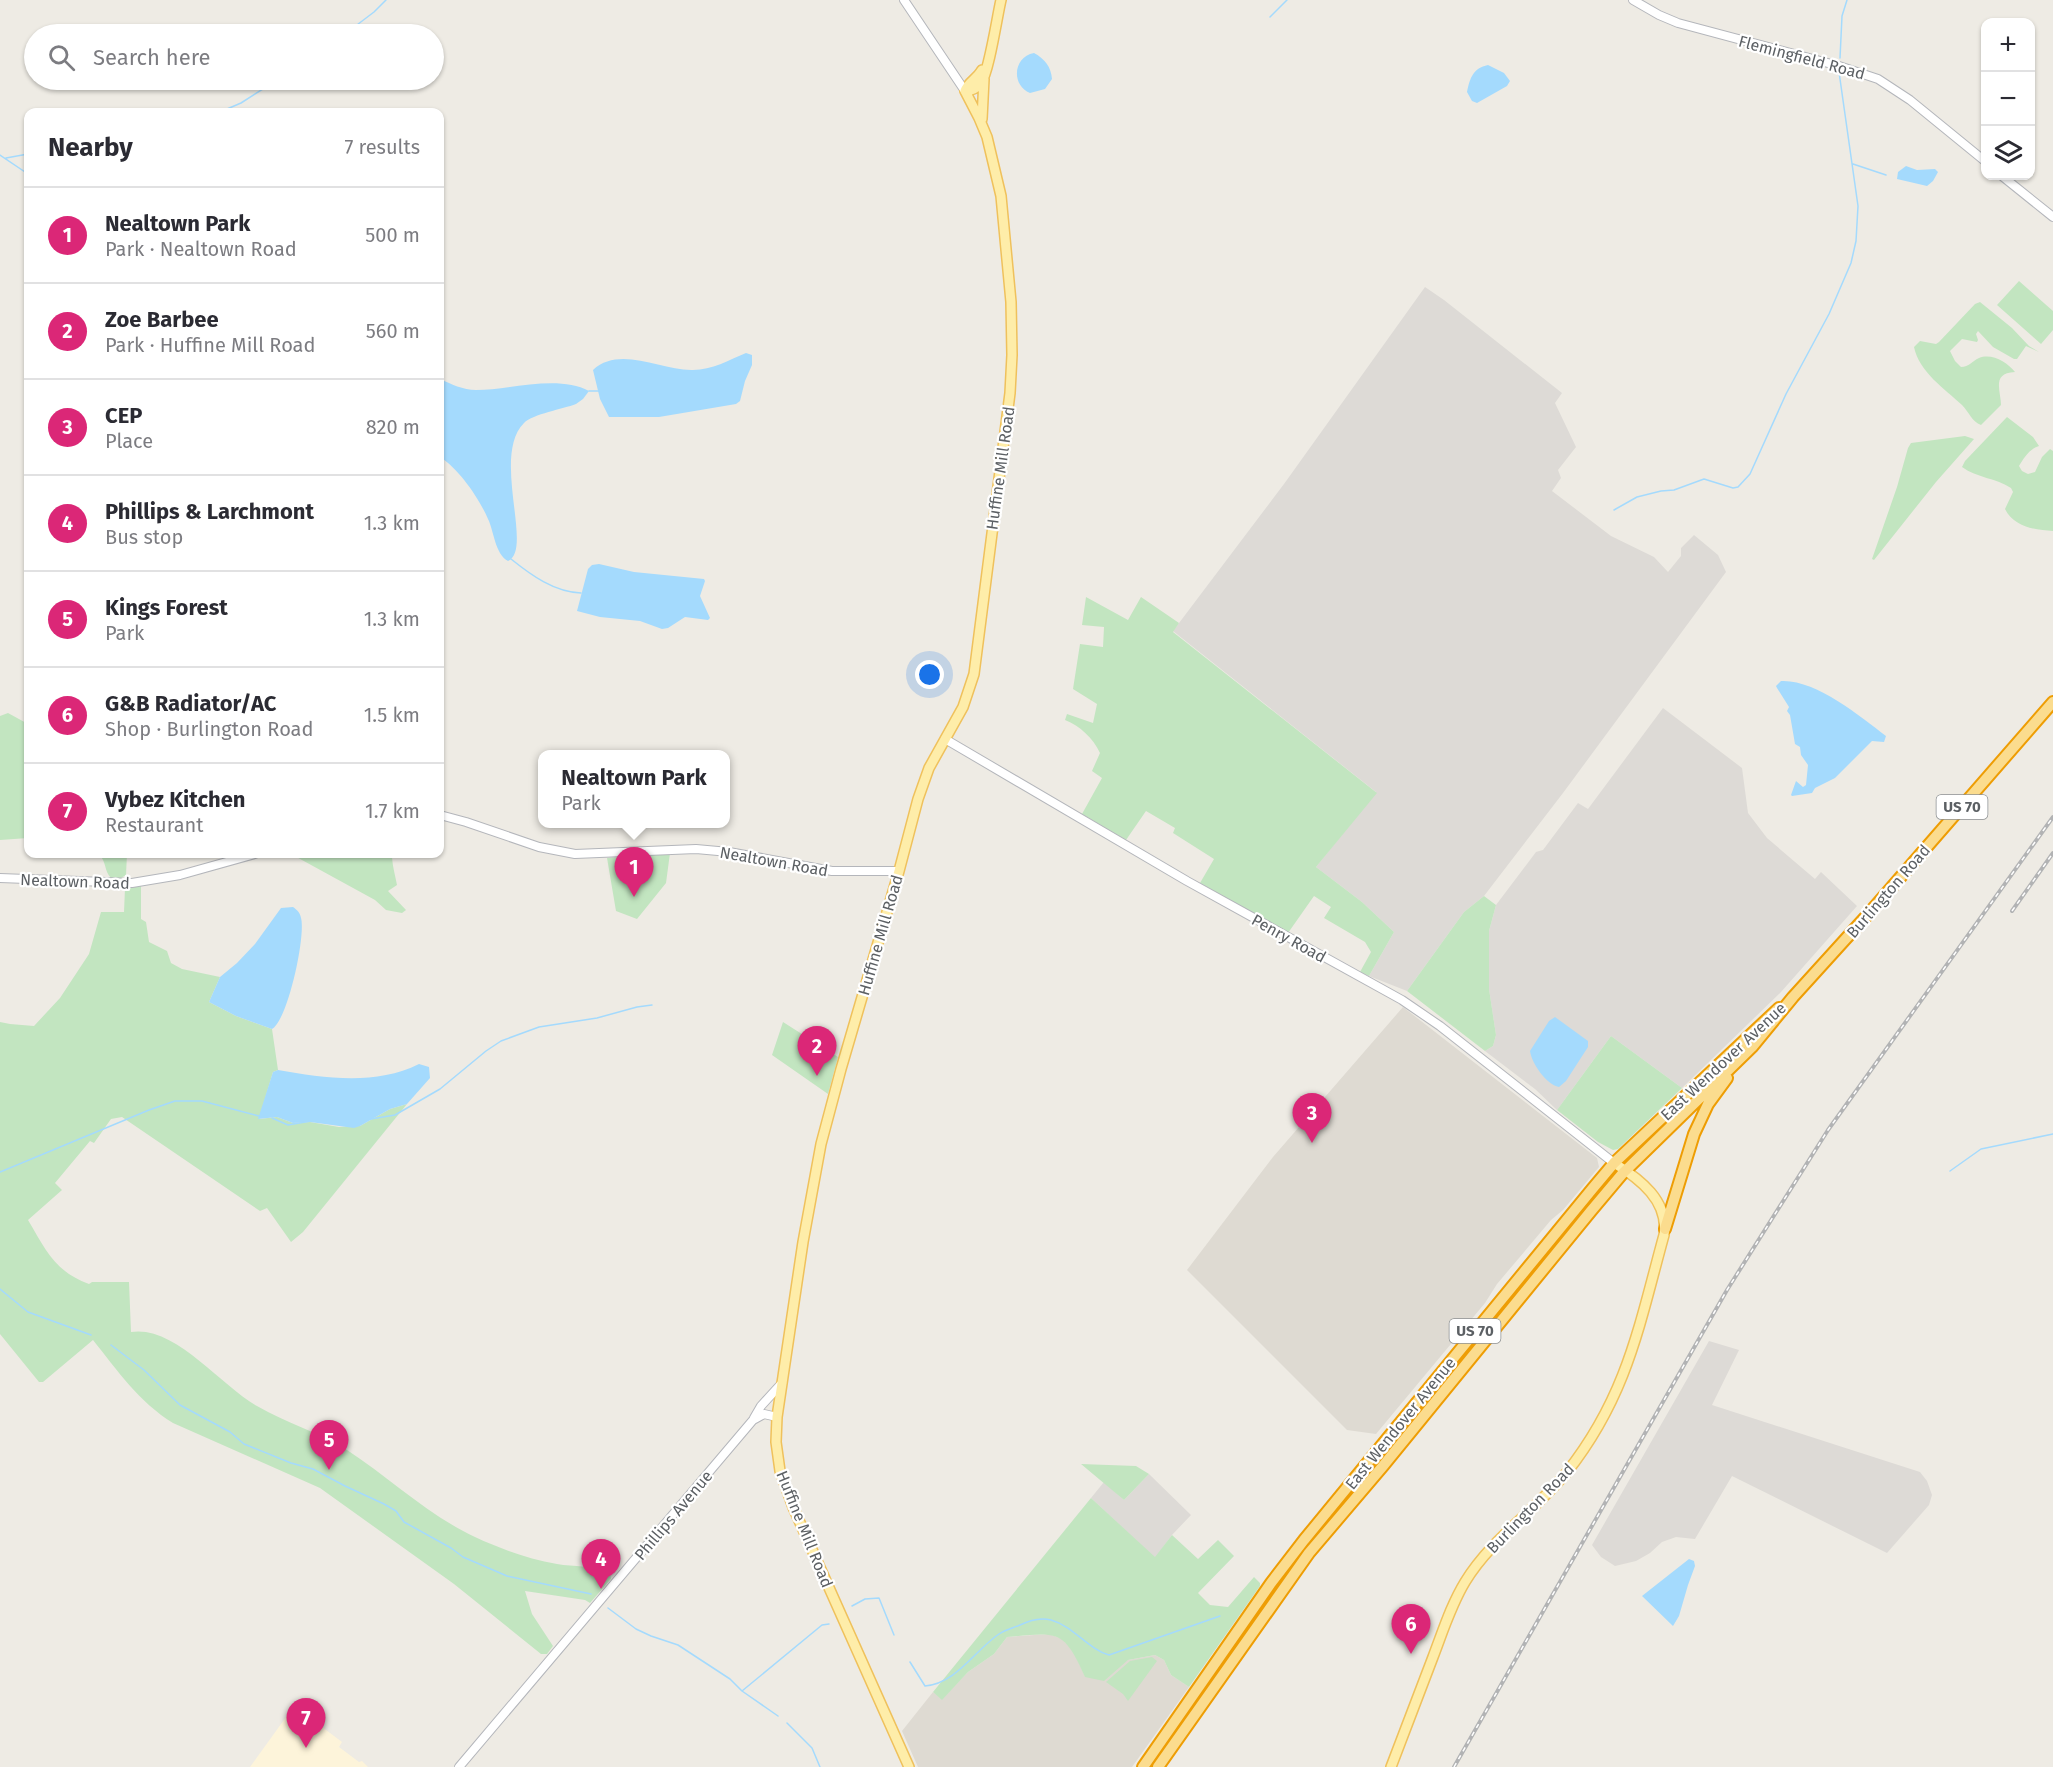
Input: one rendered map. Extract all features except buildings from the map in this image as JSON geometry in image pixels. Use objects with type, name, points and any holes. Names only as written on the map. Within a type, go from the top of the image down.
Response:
[{"type":"highway","name":"Burlington Road","points":[[1793,997],[2053,702]]},
{"type":"highway","name":"East Wendover Avenue","points":[[1158,1767],[1310,1553],[1510,1310],[1624,1172],[1752,1047],[1793,997]]},
{"type":"highway","name":"East Wendover Avenue","points":[[1143,1767],[1271,1583],[1614,1163],[1767,1017],[1793,997]]},
{"type":"highway","points":[[1665,1229],[1698,1124],[1715,1094],[1752,1047]]},
{"type":"highway","points":[[1510,1310],[1513,1296],[1540,1261],[1547,1245]]},
{"type":"highway","points":[[1448,1386],[1456,1367],[1501,1310],[1502,1299]]},
{"type":"main road","points":[[982,124],[985,75],[1001,0]]},
{"type":"main road","points":[[985,75],[976,88],[965,91],[967,85],[978,77],[987,63]]},
{"type":"main road","name":"Huffine Mill Road","points":[[909,1767],[826,1583],[783,1480],[776,1442],[777,1417],[803,1242],[821,1144],[918,799],[929,768],[963,707],[974,674],[1011,389],[1012,355],[1011,303],[1005,227],[996,169],[982,124],[965,91]]},
{"type":"main road","name":"Burlington Road","points":[[1391,1767],[1451,1611],[1466,1581],[1488,1552],[1565,1474],[1602,1421],[1624,1375],[1636,1341],[1665,1229],[1661,1209],[1654,1196],[1614,1163]]},
{"type":"main road","name":"Burlington Road","points":[[1624,1172],[1653,1205],[1661,1226],[1661,1246]]},
{"type":"street","points":[[904,0],[965,91]]},
{"type":"street","name":"Flemingfield Road","points":[[1633,0],[1678,23],[1839,66],[1878,79],[1910,100],[1981,158]]},
{"type":"street","points":[[2007,180],[2053,217]]},
{"type":"street","name":"Penry Road","points":[[945,739],[1187,881],[1407,1003],[1440,1026],[1614,1163]]},
{"type":"street","name":"Nealtown Road","points":[[444,816],[539,847],[575,854],[696,849],[729,852],[823,870],[899,871]]},
{"type":"street","name":"Nealtown Road","points":[[0,878],[132,883],[180,875],[241,858]]},
{"type":"street","name":"Phillips Avenue","points":[[459,1767],[782,1383]]},
{"type":"street","points":[[753,1420],[764,1414],[777,1417]]},
{"type":"shaded area","points":[[1425,287],[1562,393],[1555,403],[1576,447],[1558,470],[1561,478],[1552,491],[1611,536],[1654,557],[1668,572],[1681,556],[1681,548],[1694,535],[1718,555],[1726,572],[1563,793],[1484,896],[1464,912],[1407,991],[1369,976],[1394,932],[1362,902],[1316,867],[1376,792],[1173,631],[1284,484]]},
{"type":"shaded area","points":[[1663,708],[1742,768],[1748,813],[1767,838],[1815,879],[1821,872],[1857,906],[1781,992],[1682,1088],[1611,1036],[1557,1110],[1535,1089],[1485,1051],[1493,1046],[1496,1035],[1489,989],[1489,931],[1496,905],[1536,852],[1543,850],[1578,803],[1588,809]]},
{"type":"shaded area","points":[[1403,1007],[1597,1158],[1599,1167],[1497,1284],[1485,1303],[1376,1434],[1347,1430],[1187,1270],[1273,1157]]},
{"type":"shaded area","points":[[1709,1341],[1739,1350],[1712,1405],[1920,1472],[1927,1481],[1932,1495],[1929,1505],[1887,1553],[1732,1476],[1695,1539],[1676,1537],[1662,1542],[1650,1553],[1636,1561],[1615,1566],[1601,1557],[1592,1545]]},
{"type":"shaded area","points":[[1149,1474],[1191,1515],[1155,1558],[1091,1498],[1104,1482],[1124,1500]]},
{"type":"shaded area","points":[[1049,1634],[1063,1639],[1073,1651],[1085,1676],[1128,1660],[1155,1655],[1164,1660],[1171,1675],[1189,1687],[1132,1767],[918,1767],[902,1731],[933,1692],[942,1699],[968,1672],[994,1654],[1007,1637]]},
{"type":"shaded area","points":[[294,1706],[342,1742],[339,1747],[368,1767],[250,1767]]},
{"type":"green space","points":[[2019,281],[2053,311],[2053,330],[2041,344],[1997,305]]},
{"type":"green space","points":[[1980,302],[2012,328],[2029,346],[2039,352],[2026,346],[2017,359],[2014,359],[1993,347],[1978,331],[1977,342],[1962,339],[1950,351],[1961,367],[1979,358],[1989,357],[2004,362],[2015,372],[2008,373],[2000,379],[2001,405],[1981,425],[1975,422],[1962,405],[1927,372],[1914,347],[1920,341],[1936,344],[1939,342],[1975,304]]},
{"type":"green space","points":[[2007,417],[2033,437],[2039,446],[2035,447],[2023,460],[2019,466],[2022,471],[2028,474],[2035,472],[2042,457],[2050,449],[2053,451],[2053,531],[2019,524],[2005,509],[2013,492],[2011,488],[1962,467]]},
{"type":"green space","points":[[1965,436],[1974,439],[1936,482],[1874,560],[1872,559],[1911,443]]},
{"type":"green space","points":[[1086,597],[1128,620],[1141,597],[1179,623],[1173,632],[1377,793],[1316,867],[1362,902],[1394,932],[1369,976],[1360,972],[1371,952],[1365,942],[1324,918],[1331,907],[1314,896],[1288,933],[1200,883],[1214,859],[1173,833],[1175,828],[1146,811],[1126,840],[1082,814],[1102,778],[1092,771],[1100,753],[1094,742],[1086,733],[1065,720],[1067,714],[1093,723],[1097,704],[1073,689],[1080,644],[1103,647],[1104,627],[1082,625]]},
{"type":"green space","points":[[8,713],[24,722],[24,838],[0,840],[0,716]]},
{"type":"green space","points":[[670,853],[666,883],[637,919],[616,911],[607,858]]},
{"type":"green space","points":[[101,858],[127,858],[126,875],[121,878],[111,878]]},
{"type":"green space","points":[[298,858],[392,858],[397,885],[388,891],[406,910],[402,913],[386,910],[375,900]]},
{"type":"green space","points":[[141,886],[141,919],[146,922],[149,942],[167,951],[171,963],[182,969],[220,977],[209,1002],[236,1016],[272,1029],[278,1070],[273,1072],[259,1119],[277,1117],[293,1123],[310,1122],[339,1127],[360,1126],[390,1109],[407,1104],[303,1232],[291,1242],[267,1208],[260,1211],[122,1117],[111,1119],[94,1143],[90,1141],[55,1183],[62,1190],[28,1220],[52,1258],[67,1273],[89,1284],[92,1282],[129,1282],[131,1332],[148,1332],[180,1347],[197,1358],[243,1397],[279,1418],[347,1450],[441,1518],[475,1537],[536,1559],[610,1573],[611,1579],[590,1603],[585,1600],[525,1591],[532,1614],[553,1646],[547,1654],[541,1654],[454,1584],[320,1488],[173,1423],[161,1415],[129,1385],[93,1340],[43,1382],[39,1382],[0,1334],[0,1022],[34,1026],[60,998],[89,954],[101,912],[124,912],[125,888]]},
{"type":"green space","points":[[1484,896],[1496,905],[1489,931],[1489,989],[1496,1035],[1493,1046],[1485,1051],[1407,991],[1464,912]]},
{"type":"green space","points":[[783,1022],[838,1057],[828,1094],[772,1055]]},
{"type":"green space","points":[[1611,1036],[1682,1088],[1618,1149],[1613,1150],[1598,1142],[1557,1110]]},
{"type":"green space","points":[[1081,1464],[1136,1466],[1149,1474],[1124,1500]]},
{"type":"green space","points":[[1091,1498],[1155,1557],[1172,1535],[1198,1559],[1218,1540],[1234,1556],[1198,1593],[1210,1605],[1228,1607],[1254,1577],[1260,1583],[1189,1687],[1171,1675],[1164,1660],[1155,1655],[1128,1660],[1104,1681],[1085,1677],[1071,1650],[1064,1642],[1057,1637],[1038,1635],[1007,1637],[994,1654],[968,1672],[942,1700],[933,1692]]},
{"type":"green space","points":[[1152,1657],[1157,1661],[1128,1701],[1123,1694],[1106,1682],[1130,1661]]},
{"type":"water","points":[[1034,53],[1047,64],[1052,79],[1045,89],[1030,93],[1020,84],[1017,72],[1022,60]]},
{"type":"water","points":[[1488,65],[1504,73],[1510,81],[1507,86],[1477,103],[1472,101],[1467,92],[1469,82],[1476,71]]},
{"type":"water","points":[[1906,166],[1917,170],[1935,169],[1938,172],[1927,186],[1897,179],[1898,172]]},
{"type":"water","points":[[746,353],[752,355],[752,365],[740,401],[736,404],[659,417],[609,417],[600,399],[593,370],[604,363],[628,359],[681,369],[700,370]]},
{"type":"water","points":[[444,381],[471,390],[548,383],[577,386],[589,391],[576,404],[528,420],[515,438],[511,457],[511,478],[517,539],[515,553],[508,561],[500,553],[488,519],[474,493],[444,460]]},
{"type":"water","points":[[599,564],[634,572],[704,579],[700,596],[710,618],[708,620],[685,617],[668,628],[662,629],[640,621],[600,617],[577,611],[588,569],[592,565]]},
{"type":"water","points":[[1781,681],[1808,686],[1836,700],[1886,736],[1884,742],[1872,741],[1835,778],[1815,788],[1812,793],[1792,796],[1796,781],[1803,787],[1806,785],[1808,765],[1801,755],[1800,747],[1795,744],[1790,715],[1787,711],[1789,707],[1776,686]]},
{"type":"water","points":[[293,907],[301,916],[301,941],[290,994],[278,1022],[272,1029],[236,1016],[209,1002],[220,977],[255,944],[281,908]]},
{"type":"water","points":[[1555,1017],[1588,1041],[1588,1047],[1566,1081],[1559,1087],[1549,1082],[1540,1073],[1530,1051],[1549,1021]]},
{"type":"water","points":[[419,1064],[429,1067],[430,1078],[407,1104],[390,1109],[360,1126],[354,1128],[310,1122],[293,1123],[277,1117],[258,1119],[273,1072],[278,1070],[313,1076],[367,1078],[402,1071]]},
{"type":"water","points":[[1689,1559],[1694,1561],[1695,1566],[1679,1616],[1673,1626],[1642,1596]]},
{"type":"waterway","points":[[358,24],[386,0]]},
{"type":"waterway","points":[[1270,17],[1287,0]]},
{"type":"waterway","points":[[1840,58],[1842,16],[1847,0]]},
{"type":"waterway","points":[[1614,510],[1637,497],[1674,490],[1704,479],[1733,488],[1738,487],[1750,474],[1786,394],[1829,314],[1851,263],[1856,241],[1858,206],[1839,72]]},
{"type":"waterway","points":[[229,108],[261,90]]},
{"type":"waterway","points":[[0,155],[24,171]]},
{"type":"waterway","points":[[6,158],[24,155]]},
{"type":"waterway","points":[[1853,164],[1886,175]]},
{"type":"waterway","points":[[589,391],[599,391]]},
{"type":"waterway","points":[[511,559],[535,577],[552,586],[581,593]]},
{"type":"waterway","points":[[371,1119],[395,1115],[440,1089],[501,1041],[539,1027],[597,1018],[652,1005]]},
{"type":"waterway","points":[[0,1172],[175,1101],[202,1101],[259,1116]]},
{"type":"waterway","points":[[272,1118],[288,1125],[311,1121]]},
{"type":"waterway","points":[[1950,1171],[1981,1149],[2053,1134]]},
{"type":"waterway","points":[[0,1289],[28,1312],[91,1335]]},
{"type":"waterway","points":[[111,1345],[144,1370],[180,1405],[230,1432],[244,1444],[291,1463],[313,1469],[384,1504],[396,1511],[404,1522],[463,1557],[507,1576],[591,1594]]},
{"type":"waterway","points":[[852,1606],[865,1599],[879,1598],[894,1635]]},
{"type":"waterway","points":[[608,1608],[636,1629],[678,1645],[730,1679],[742,1691],[778,1716]]},
{"type":"waterway","points":[[910,1662],[925,1686],[936,1684],[956,1673],[1001,1633],[1035,1619],[1047,1619],[1059,1623],[1094,1648],[1109,1655],[1220,1616]]},
{"type":"waterway","points":[[742,1691],[822,1625],[829,1624]]},
{"type":"waterway","points":[[787,1723],[812,1748],[820,1767]]},
{"type":"railway","points":[[1454,1767],[1727,1290],[1828,1130],[2053,817]]},
{"type":"railway","points":[[2012,911],[2053,853]]},
{"type":"place","name":"Nealtown Park","points":[[634,897]]},
{"type":"place","name":"Zoe Barbee","points":[[817,1076]]},
{"type":"place","name":"CEP","points":[[1312,1143]]},
{"type":"place","name":"Kings Forest","points":[[329,1470]]},
{"type":"place","name":"Phillips & Larchmont","points":[[601,1589]]},
{"type":"place","name":"G&B Radiator/AC","points":[[1411,1654]]},
{"type":"place","name":"Vybez Kitchen","points":[[306,1748]]}]
